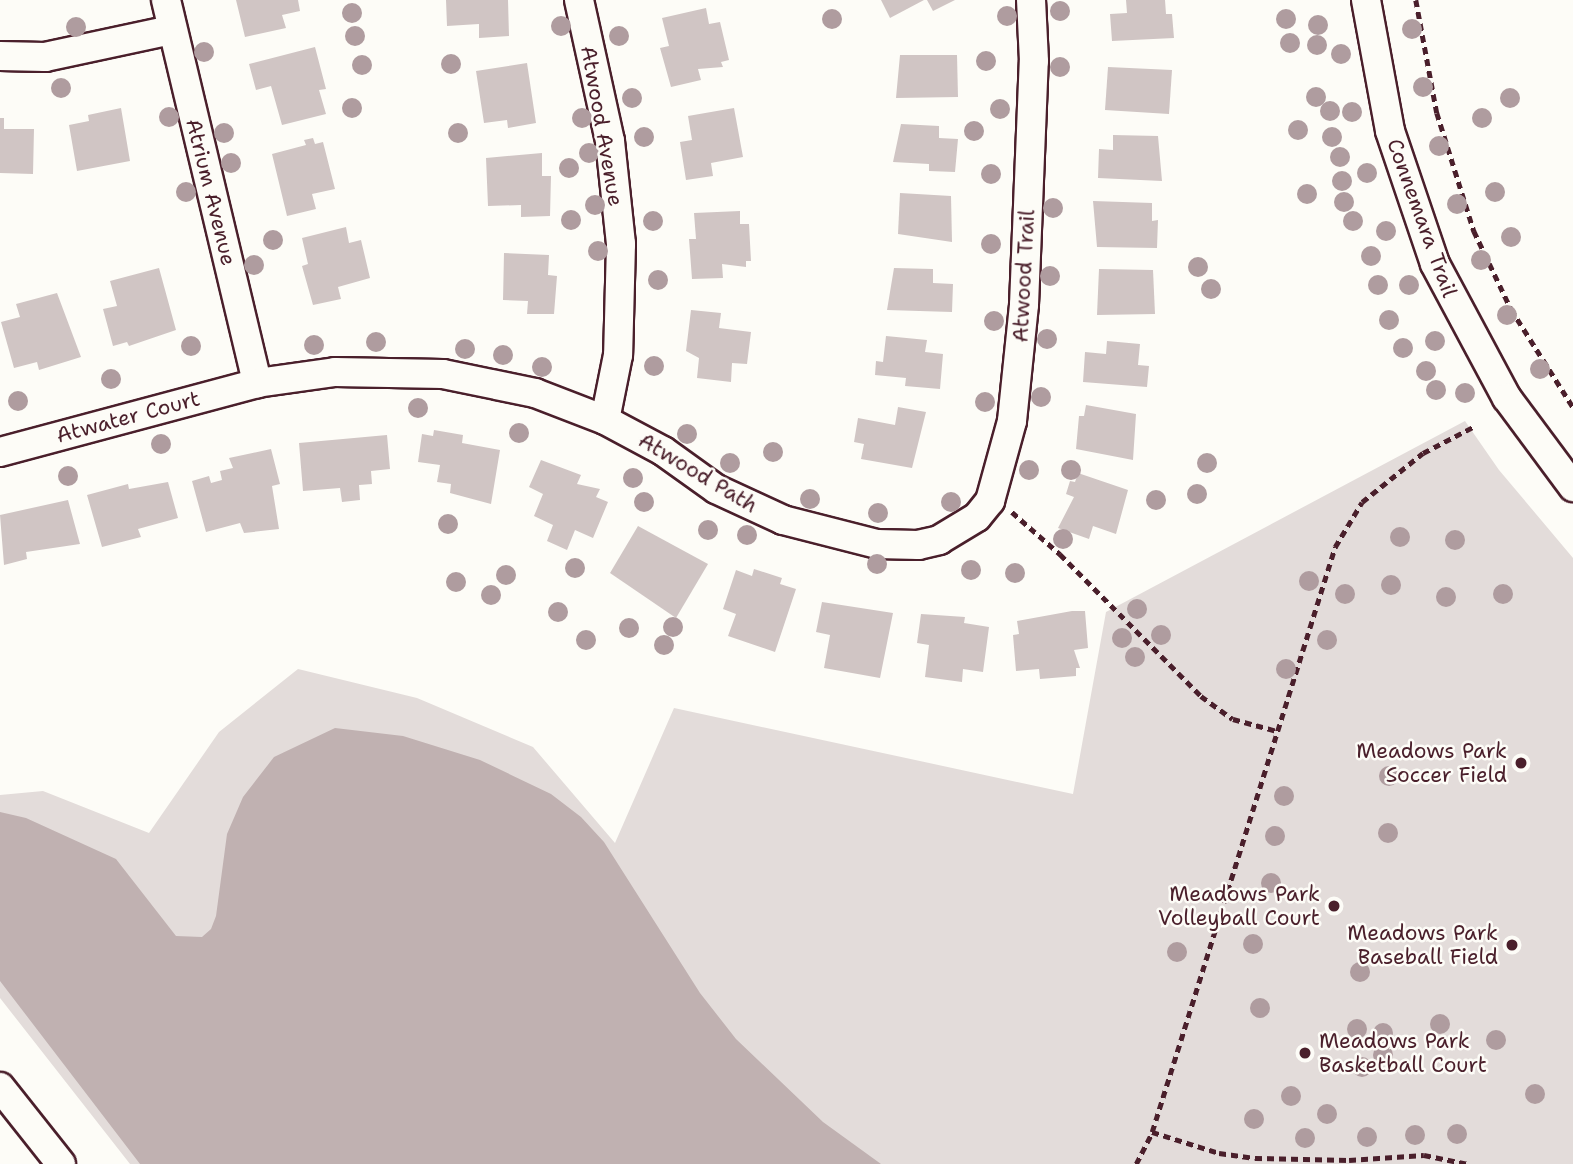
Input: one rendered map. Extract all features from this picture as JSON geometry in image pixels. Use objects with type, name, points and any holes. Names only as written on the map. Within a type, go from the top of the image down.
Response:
[{"type":"street","name":"Atrium Avenue","points":[[166,0],[257,383]]},
{"type":"street","name":"Atwood Avenue","points":[[579,0],[610,141],[621,244],[618,355],[605,420]]},
{"type":"street","name":"Atwood Trail","points":[[955,532],[990,501],[1004,462],[1019,367],[1034,61],[1031,0]]},
{"type":"street","name":"Connemara Trail","points":[[1366,0],[1390,131],[1435,264],[1507,398],[1573,487]]},
{"type":"street","points":[[0,56],[45,57],[171,30]]},
{"type":"street","name":"Atwater Court","points":[[0,452],[257,383],[335,372],[443,374],[535,393],[605,420]]},
{"type":"street","name":"Atwood Path","points":[[605,420],[663,451],[716,489],[783,520],[897,545],[918,545],[955,532]]},
{"type":"street","points":[[0,1087],[61,1164]]},
{"type":"path","points":[[1416,0],[1437,113],[1474,230],[1511,309],[1573,407]]},
{"type":"path","points":[[1136,1164],[1152,1132],[1335,547],[1362,502],[1423,453],[1473,427]]},
{"type":"path","points":[[990,501],[1017,514],[1043,538],[1201,696],[1233,719],[1277,731]]},
{"type":"path","points":[[1152,1132],[1219,1153],[1255,1158],[1349,1160],[1424,1155],[1468,1164]]},
{"type":"shaded area","points":[[1465,421],[1499,470],[1573,558],[1573,1164],[130,1164],[0,998],[0,795],[43,791],[149,833],[219,732],[298,669],[417,698],[533,747],[615,843],[674,708],[1073,794],[1106,612]]},
{"type":"shaded area","points":[[335,728],[403,736],[480,760],[551,794],[581,817],[604,842],[700,993],[736,1039],[823,1122],[881,1164],[140,1164],[0,981],[0,812],[26,818],[116,859],[176,936],[202,937],[211,929],[216,916],[227,834],[243,797],[274,757]]},
{"type":"building","points":[[236,0],[298,0],[300,11],[282,15],[286,28],[245,37]]},
{"type":"building","points":[[446,0],[508,0],[509,36],[479,38],[479,24],[447,26]]},
{"type":"building","points":[[881,0],[924,0],[890,18]]},
{"type":"building","points":[[927,0],[955,0],[933,11]]},
{"type":"building","points":[[1126,0],[1165,0],[1166,14],[1172,14],[1174,38],[1112,41],[1110,14],[1127,13]]},
{"type":"building","points":[[706,8],[709,24],[720,22],[729,60],[721,62],[723,67],[698,69],[701,80],[671,87],[660,48],[669,46],[662,18]]},
{"type":"building","points":[[315,47],[326,89],[319,90],[326,114],[282,125],[271,86],[256,90],[249,64]]},
{"type":"building","points":[[900,55],[957,55],[958,97],[896,98]]},
{"type":"building","points":[[527,63],[536,123],[508,128],[507,120],[484,123],[476,71]]},
{"type":"building","points":[[1108,67],[1172,70],[1169,114],[1105,110]]},
{"type":"building","points":[[121,108],[130,161],[77,171],[69,125],[89,121],[88,115]]},
{"type":"building","points":[[734,108],[743,157],[711,163],[713,176],[686,180],[680,142],[692,140],[688,116]]},
{"type":"building","points":[[0,118],[4,118],[4,129],[34,129],[33,174],[0,173]]},
{"type":"building","points":[[901,124],[939,126],[939,138],[958,139],[955,172],[929,171],[929,164],[893,162]]},
{"type":"building","points":[[1113,135],[1158,136],[1162,181],[1098,178],[1099,149],[1113,150]]},
{"type":"building","points":[[313,138],[315,144],[323,142],[335,189],[312,194],[316,209],[287,216],[272,154],[306,145],[304,140]]},
{"type":"building","points":[[542,153],[542,176],[551,176],[550,216],[521,217],[521,205],[488,206],[486,158]]},
{"type":"building","points":[[900,193],[951,196],[952,242],[898,234]]},
{"type":"building","points":[[1093,201],[1152,203],[1152,221],[1158,220],[1157,248],[1097,247]]},
{"type":"building","points":[[740,211],[740,224],[749,224],[751,261],[746,261],[746,267],[722,264],[723,278],[692,279],[689,239],[696,239],[694,213]]},
{"type":"building","points":[[346,227],[349,243],[361,240],[370,278],[338,287],[341,299],[313,305],[302,266],[308,264],[302,238]]},
{"type":"building","points":[[504,253],[549,255],[548,275],[557,276],[554,314],[527,314],[528,301],[503,300]]},
{"type":"building","points":[[159,268],[176,330],[129,346],[127,342],[113,346],[103,309],[117,306],[110,281]]},
{"type":"building","points":[[894,268],[933,269],[933,283],[953,284],[952,312],[887,310]]},
{"type":"building","points":[[1099,269],[1153,270],[1155,314],[1097,315]]},
{"type":"building","points":[[57,293],[81,357],[39,370],[37,362],[14,368],[1,322],[20,317],[16,304]]},
{"type":"building","points":[[691,310],[721,313],[719,328],[751,332],[747,364],[732,363],[731,382],[697,378],[699,358],[686,351]]},
{"type":"building","points":[[886,336],[927,340],[925,352],[943,354],[940,389],[905,386],[906,378],[875,375],[876,361],[883,362]]},
{"type":"building","points":[[1107,341],[1140,344],[1138,365],[1149,366],[1147,387],[1083,382],[1085,352],[1106,354]]},
{"type":"building","points":[[1086,405],[1136,414],[1133,460],[1076,449],[1079,416],[1084,416]]},
{"type":"building","points":[[898,407],[926,412],[912,468],[861,459],[864,444],[854,442],[858,418],[895,425]]},
{"type":"building","points":[[434,430],[463,435],[462,443],[500,450],[491,504],[450,493],[451,484],[437,482],[440,465],[418,462],[422,434],[433,436]]},
{"type":"building","points":[[387,435],[390,469],[371,471],[372,484],[359,485],[360,500],[342,502],[340,488],[303,491],[299,443]]},
{"type":"building","points":[[271,449],[280,484],[272,486],[279,529],[244,533],[240,523],[206,532],[192,481],[209,476],[211,483],[222,480],[220,471],[233,468],[229,458]]},
{"type":"building","points":[[541,460],[581,475],[577,484],[600,489],[596,497],[608,502],[593,538],[575,530],[567,550],[547,541],[553,525],[534,516],[543,494],[529,487]]},
{"type":"building","points":[[1078,473],[1128,490],[1116,534],[1093,526],[1089,539],[1058,528],[1074,497],[1066,494],[1070,481],[1075,482]]},
{"type":"building","points":[[168,482],[178,518],[138,529],[141,537],[102,547],[87,495],[128,484],[129,489]]},
{"type":"building","points":[[68,500],[80,544],[26,552],[27,559],[4,565],[0,515]]},
{"type":"building","points":[[638,526],[708,564],[676,618],[610,573]]},
{"type":"building","points":[[754,569],[782,578],[780,584],[796,589],[775,652],[728,636],[736,614],[723,609],[736,570],[752,576]]},
{"type":"building","points":[[822,602],[893,613],[880,678],[824,668],[830,635],[816,632]]},
{"type":"building","points":[[1085,611],[1088,648],[1074,650],[1080,668],[1076,668],[1076,676],[1040,679],[1039,669],[1016,671],[1013,635],[1019,634],[1017,621]]},
{"type":"building","points":[[921,614],[965,617],[964,623],[989,627],[983,672],[963,669],[962,682],[925,677],[929,645],[917,643]]},
{"type":"place","name":"Meadows Park Soccer Field","points":[[1521,763]]},
{"type":"place","name":"Meadows Park Volleyball Court","points":[[1334,906]]},
{"type":"place","name":"Meadows Park Baseball Field","points":[[1512,945]]},
{"type":"place","name":"Meadows Park Basketball Court","points":[[1305,1053]]}]
